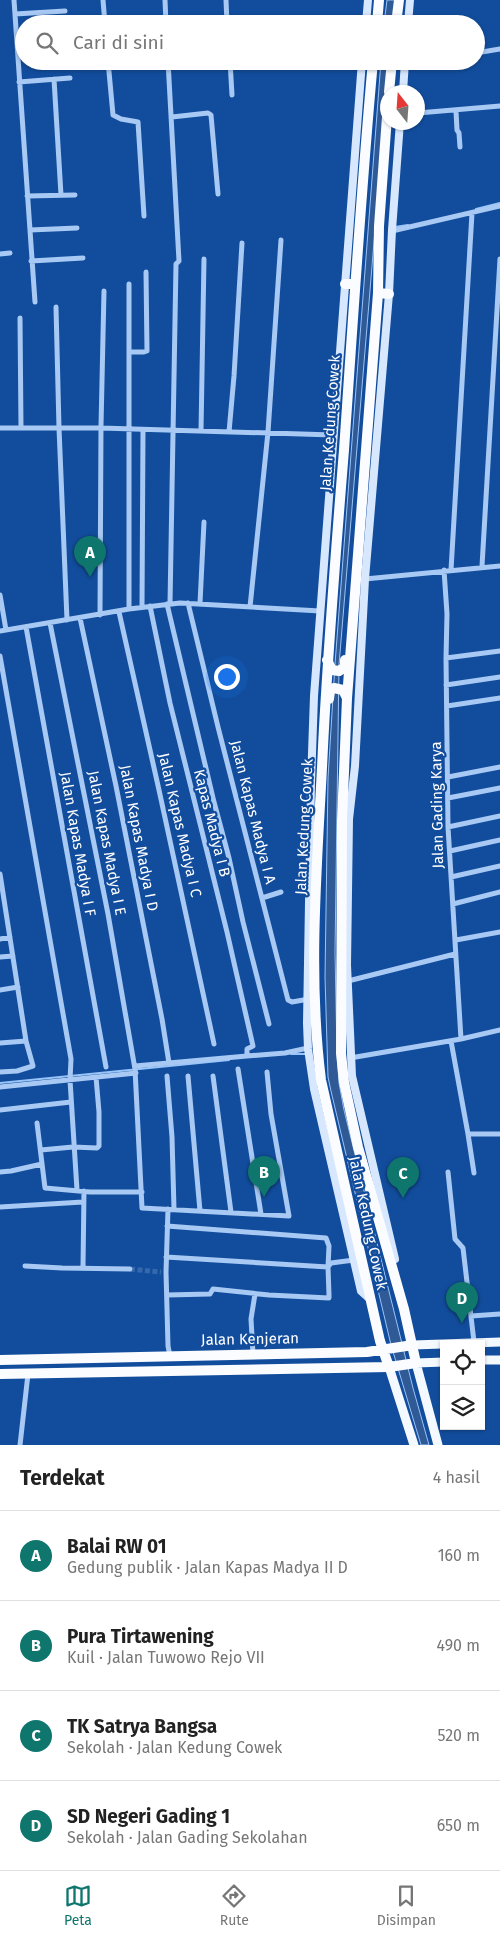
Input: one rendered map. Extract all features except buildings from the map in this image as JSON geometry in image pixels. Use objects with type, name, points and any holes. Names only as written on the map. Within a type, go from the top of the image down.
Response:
[{"type":"highway","points":[[378,15],[379,0]]},
{"type":"highway","points":[[397,15],[399,0]]},
{"type":"highway","name":"Jalan Kedung Cowek","points":[[371,1300],[321,1080],[312,1052],[311,999],[317,852],[350,284],[373,70]]},
{"type":"highway","points":[[390,85],[391,70]]},
{"type":"highway","name":"Jalan Kedung Cowek","points":[[386,130],[379,230],[378,293],[347,698],[342,821],[344,1000],[341,1053],[344,1082],[358,1147],[393,1273]]},
{"type":"highway","points":[[378,293],[389,294]]},
{"type":"highway","points":[[328,660],[332,670],[337,671],[345,667],[350,603],[354,594]]},
{"type":"highway","points":[[322,772],[325,763],[330,691],[336,688],[345,693],[347,698]]},
{"type":"highway","points":[[393,1273],[414,1363]]},
{"type":"highway","points":[[371,1300],[391,1367]]},
{"type":"highway","name":"Jalan Kenjeran","points":[[0,1360],[386,1350],[410,1345]]},
{"type":"highway","name":"Jalan Kenjeran","points":[[0,1374],[391,1367],[414,1363]]},
{"type":"main road","points":[[367,15],[368,0]]},
{"type":"main road","points":[[409,15],[410,0]]},
{"type":"main road","name":"Jalan Kedung Cowek","points":[[311,999],[311,782],[314,696],[333,435],[350,284],[362,70]]},
{"type":"main road","points":[[403,85],[404,70]]},
{"type":"main road","name":"Jalan Kedung Cowek","points":[[393,1273],[395,1260],[354,1092],[344,1000],[348,981],[350,820],[355,766],[365,579],[389,294],[399,130]]},
{"type":"main road","name":"Jalan Kedung Cowek","points":[[312,1052],[314,1089],[361,1291],[371,1300]]},
{"type":"main road","name":"Jalan Kenjeran","points":[[485,1342],[500,1342]]},
{"type":"main road","name":"Jalan Kenjeran","points":[[410,1345],[440,1344]]},
{"type":"main road","points":[[485,1360],[500,1360]]},
{"type":"main road","name":"Jalan Kenjeran","points":[[414,1363],[440,1362]]},
{"type":"main road","points":[[414,1363],[438,1445]]},
{"type":"main road","points":[[391,1367],[414,1445]]},
{"type":"street","points":[[14,0],[15,14],[65,11]]},
{"type":"street","points":[[104,0],[105,15]]},
{"type":"street","points":[[164,0],[165,15]]},
{"type":"street","points":[[226,0],[227,15]]},
{"type":"street","points":[[485,52],[500,49]]},
{"type":"street","points":[[19,70],[35,302]]},
{"type":"street","points":[[109,70],[113,115],[121,120],[138,122],[144,216]]},
{"type":"street","points":[[169,70],[179,261],[176,264],[168,604],[269,1024]]},
{"type":"street","points":[[231,70],[232,95]]},
{"type":"street","points":[[20,82],[70,78]]},
{"type":"street","points":[[54,79],[61,195]]},
{"type":"street","points":[[425,113],[500,106]]},
{"type":"street","points":[[456,111],[460,147]]},
{"type":"street","points":[[172,117],[211,114],[218,194]]},
{"type":"street","points":[[27,196],[75,195]]},
{"type":"street","points":[[392,230],[500,206]]},
{"type":"street","points":[[451,570],[472,213]]},
{"type":"street","points":[[30,230],[77,228]]},
{"type":"street","points":[[250,607],[268,432],[281,240]]},
{"type":"street","points":[[229,432],[242,243]]},
{"type":"street","points":[[0,254],[10,253]]},
{"type":"street","points":[[31,261],[83,258]]},
{"type":"street","points":[[201,431],[204,258]]},
{"type":"street","points":[[482,566],[500,259]]},
{"type":"street","points":[[130,352],[144,352],[147,350],[146,272]]},
{"type":"street","points":[[129,284],[129,609]]},
{"type":"street","points":[[100,615],[104,292]]},
{"type":"street","points":[[56,307],[67,620]]},
{"type":"street","points":[[20,318],[21,428]]},
{"type":"street","points":[[0,428],[101,428],[333,435]]},
{"type":"street","points":[[142,607],[143,430]]},
{"type":"street","points":[[200,603],[204,522]]},
{"type":"street","points":[[365,579],[482,566],[500,566]]},
{"type":"street","name":"Jalan Gading Karya","points":[[444,570],[447,614],[448,827],[461,1039]]},
{"type":"street","points":[[0,595],[3,630],[168,604],[200,603],[320,611]]},
{"type":"street","name":"Jalan Kapas Madya I A","points":[[188,603],[288,1000],[292,1002],[311,999]]},
{"type":"street","name":"Kapas Madya I B","points":[[150,606],[170,703],[227,932],[252,1046],[247,1049],[247,1056]]},
{"type":"street","name":"Jalan Kapas Madya I C","points":[[119,612],[160,790],[214,1044]]},
{"type":"street","name":"Jalan Kapas Madya I D","points":[[80,618],[116,786],[169,1063]]},
{"type":"street","name":"Jalan Kapas Madya I E","points":[[50,623],[108,914],[135,1070],[142,1192]]},
{"type":"street","name":"Jalan Kapas Madya I F","points":[[26,627],[106,1066]]},
{"type":"street","points":[[446,658],[500,651]]},
{"type":"street","points":[[0,656],[71,1059],[70,1080],[76,1190]]},
{"type":"street","points":[[446,685],[500,676]]},
{"type":"street","points":[[447,706],[500,698]]},
{"type":"street","points":[[448,777],[500,766]]},
{"type":"street","points":[[448,798],[500,788]]},
{"type":"street","points":[[448,827],[500,816]]},
{"type":"street","points":[[450,851],[500,840]]},
{"type":"street","points":[[451,877],[500,866]]},
{"type":"street","points":[[0,874],[2,904],[10,937],[26,1041],[32,1066],[31,1068],[0,1072]]},
{"type":"street","points":[[262,898],[281,892]]},
{"type":"street","points":[[453,904],[500,892]]},
{"type":"street","points":[[456,940],[500,932]]},
{"type":"street","points":[[0,938],[10,937]]},
{"type":"street","points":[[348,981],[455,954]]},
{"type":"street","points":[[0,957],[13,956]]},
{"type":"street","points":[[0,990],[18,987]]},
{"type":"street","points":[[350,1058],[451,1041],[500,1030]]},
{"type":"street","points":[[0,1043],[26,1041]]},
{"type":"street","points":[[451,1041],[474,1173]]},
{"type":"street","points":[[0,1087],[96,1077],[169,1063],[312,1052]]},
{"type":"street","points":[[238,1069],[261,1214]]},
{"type":"street","points":[[37,1123],[45,1188],[109,1193],[142,1192],[142,1208],[172,1208],[270,1216],[289,1215],[271,1114],[267,1072]]},
{"type":"street","points":[[167,1076],[172,1137],[172,1208],[167,1226],[164,1272],[170,1356]]},
{"type":"street","points":[[188,1076],[200,1211]]},
{"type":"street","points":[[213,1076],[231,1212]]},
{"type":"street","points":[[41,1150],[73,1147],[97,1148],[99,1146],[96,1077]]},
{"type":"street","points":[[0,1110],[71,1102]]},
{"type":"street","points":[[468,1134],[500,1134]]},
{"type":"street","points":[[0,1172],[42,1164]]},
{"type":"street","points":[[448,1172],[455,1239],[463,1248],[474,1340]]},
{"type":"street","points":[[83,1267],[84,1190]]},
{"type":"street","points":[[0,1207],[84,1202]]},
{"type":"street","points":[[166,1295],[210,1294],[213,1289],[255,1294],[329,1298],[329,1246],[326,1238],[167,1226]]},
{"type":"street","points":[[166,1257],[328,1267],[331,1263],[354,1260]]},
{"type":"street","points":[[25,1266],[130,1269]]},
{"type":"street","points":[[253,1354],[251,1319],[255,1294]]},
{"type":"street","points":[[471,1316],[500,1314]]},
{"type":"street","points":[[20,1445],[28,1373]]},
{"type":"water","points":[[387,0],[395,0],[394,15],[385,15]]},
{"type":"water","points":[[380,70],[388,70],[387,85],[380,85],[380,130],[383,130],[339,665],[335,952],[337,1053],[339,1083],[344,1110],[429,1445],[421,1445],[391,1345],[328,1077],[325,977],[328,778]]},
{"type":"waterway","points":[[476,209],[500,203]]},
{"type":"waterway","points":[[395,227],[408,225]]},
{"type":"waterway","points":[[291,1054],[306,1054]]},
{"type":"waterway","points":[[0,1083],[229,1060]]},
{"type":"tunnel","points":[[130,1269],[161,1272]]},
{"type":"place","name":"Balai RW 01","points":[[90,577]]},
{"type":"place","name":"Pura Tirtawening","points":[[264,1197]]},
{"type":"place","name":"TK Satrya Bangsa","points":[[403,1198]]},
{"type":"place","name":"SD Negeri Gading 1","points":[[462,1323]]}]
